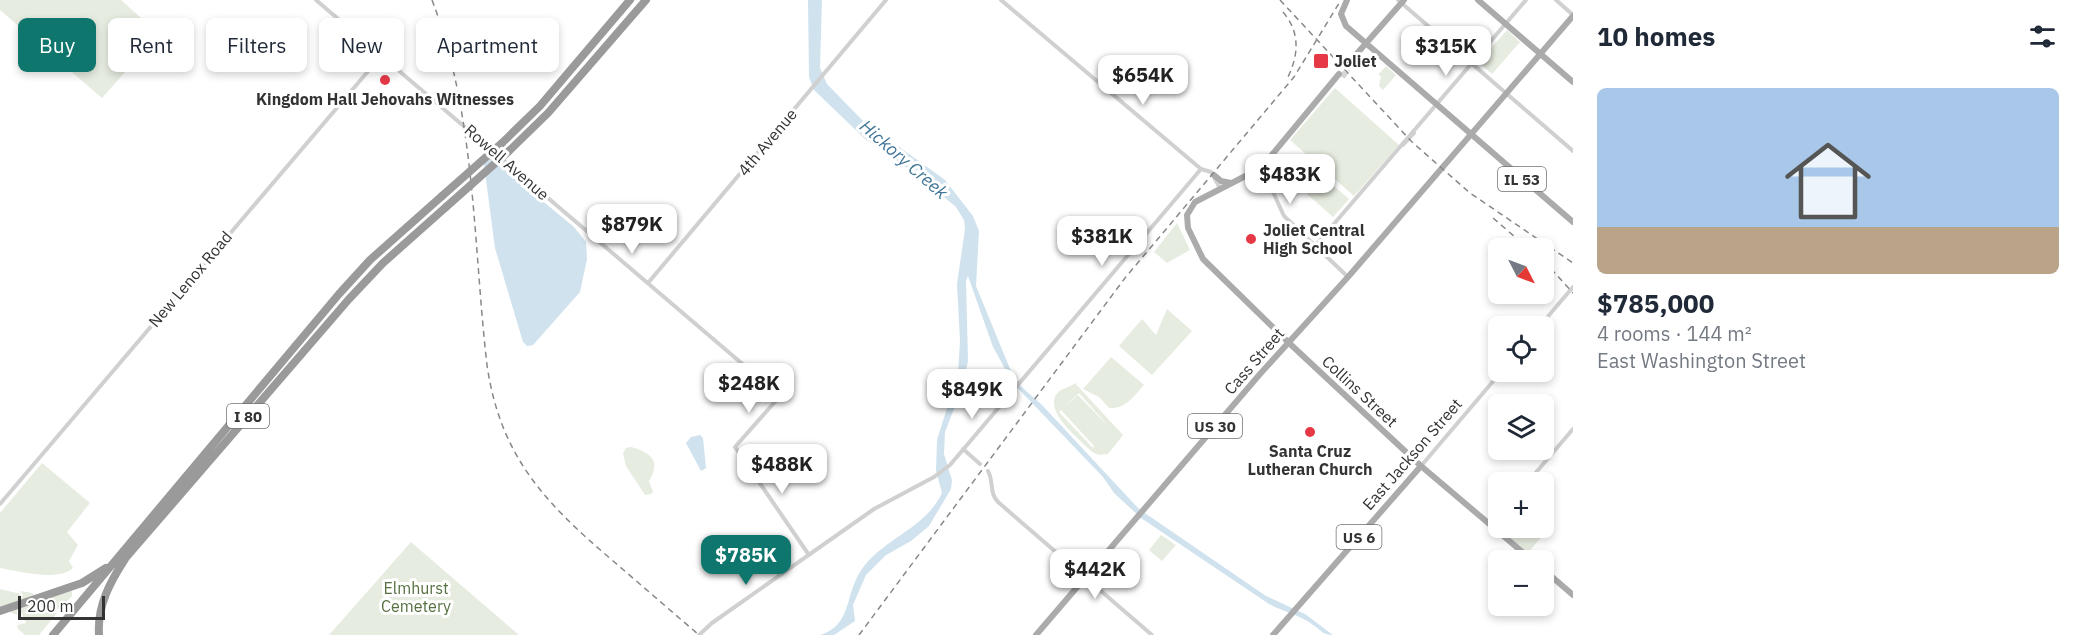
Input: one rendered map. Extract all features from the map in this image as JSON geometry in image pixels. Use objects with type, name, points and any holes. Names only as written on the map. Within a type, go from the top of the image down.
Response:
[{"type":"highway","name":"I 80","points":[[53,635],[339,294],[377,253],[502,143],[540,106],[630,0]]},
{"type":"highway","name":"I 80","points":[[59,635],[382,263],[509,151],[555,106],[646,0]]},
{"type":"highway","points":[[99,635],[99,618],[107,590],[127,556]]},
{"type":"highway","points":[[0,611],[82,584],[114,564]]},
{"type":"main road","points":[[1347,0],[1341,12],[1342,21],[1366,44]]},
{"type":"main road","points":[[1478,0],[1573,82]]},
{"type":"main road","points":[[1347,68],[1401,1]]},
{"type":"main road","name":"Cass Street","points":[[1036,635],[1288,342],[1348,278],[1454,156],[1573,15]]},
{"type":"main road","name":"IL 53","points":[[1366,44],[1573,222]]},
{"type":"main road","points":[[1220,188],[1262,168],[1340,75]]},
{"type":"main road","points":[[1214,175],[1221,181],[1232,183]]},
{"type":"main road","name":"Collins Street","points":[[1220,188],[1192,205],[1187,215],[1186,225],[1203,259],[1421,466],[1488,523]]},
{"type":"main road","name":"East Jackson Street","points":[[1273,635],[1421,466]]},
{"type":"main road","name":"Collins Street","points":[[1506,538],[1520,550]]},
{"type":"main road","points":[[1554,579],[1573,595]]},
{"type":"street","name":"Rowell Avenue","points":[[316,0],[337,18]]},
{"type":"street","name":"4th Avenue","points":[[648,282],[886,0]]},
{"type":"street","points":[[1000,0],[1201,169],[1214,175],[1220,188]]},
{"type":"street","points":[[1315,246],[1526,0]]},
{"type":"street","points":[[1556,0],[1573,15]]},
{"type":"street","points":[[1401,1],[1573,151]]},
{"type":"street","name":"New Lenox Road","points":[[0,504],[367,72]]},
{"type":"street","name":"Rowell Avenue","points":[[400,72],[780,396],[735,447],[809,555]]},
{"type":"street","points":[[1262,168],[1282,213],[1348,278]]},
{"type":"street","points":[[699,635],[892,498],[934,477],[950,465],[1201,169]]},
{"type":"street","points":[[1548,316],[1573,287]]},
{"type":"street","name":"East Jackson Street","points":[[1421,466],[1492,382]]},
{"type":"street","points":[[1536,472],[1573,429]]},
{"type":"street","points":[[963,449],[980,464]]},
{"type":"street","points":[[988,471],[995,499],[1152,635]]},
{"type":"green space","points":[[0,0],[121,0],[141,18],[108,18],[108,72],[125,72],[102,98],[72,72],[96,72],[96,18],[18,18],[18,26],[0,10]]},
{"type":"green space","points":[[1507,30],[1520,42],[1492,74],[1479,62]]},
{"type":"green space","points":[[1386,66],[1396,75],[1383,90],[1379,86],[1381,76],[1378,75]]},
{"type":"green space","points":[[1335,88],[1399,145],[1354,196],[1290,140]]},
{"type":"green space","points":[[1322,176],[1349,199],[1333,217],[1307,194]]},
{"type":"green space","points":[[1177,223],[1190,250],[1167,263],[1154,252]]},
{"type":"green space","points":[[1167,309],[1192,331],[1152,375],[1119,346],[1142,319],[1156,335]]},
{"type":"green space","points":[[1111,357],[1144,385],[1133,398],[1115,408],[1109,408],[1099,397],[1083,389]]},
{"type":"green space","points":[[1075,383],[1123,435],[1108,454],[1099,455],[1092,452],[1065,426],[1055,410],[1054,402],[1060,391]],"holes":[[[1079,393],[1112,430],[1078,395],[1062,409]],[[1061,410],[1094,446],[1093,448],[1059,412]]]},
{"type":"green space","points":[[631,447],[649,455],[654,463],[653,474],[649,481],[653,492],[651,494],[645,495],[626,466],[623,453],[626,448]]},
{"type":"green space","points":[[42,463],[90,503],[67,532],[78,545],[69,561],[73,568],[67,572],[48,575],[0,568],[0,513]]},
{"type":"green space","points":[[1161,535],[1176,545],[1162,561],[1149,550]]},
{"type":"green space","points":[[1507,538],[1540,538],[1530,550],[1520,550]]},
{"type":"green space","name":"Elmhurst Cemetery","points":[[411,542],[505,623],[519,635],[329,635]]},
{"type":"green space","points":[[0,589],[21,594],[17,604],[17,615],[5,610],[0,614]]},
{"type":"green space","points":[[72,590],[72,596],[60,609],[44,609],[39,612],[35,594],[43,598]]},
{"type":"green space","points":[[20,591],[33,593],[35,609],[38,612],[57,613],[39,635],[25,635],[18,629],[17,625],[26,623],[18,605],[23,595]]},
{"type":"water","name":"Hickory Creek","points":[[808,0],[822,0],[820,68],[827,84],[862,120],[945,180],[973,216],[979,231],[976,286],[1015,381],[1042,405],[1139,509],[1266,596],[1305,614],[1333,635],[1324,633],[1303,619],[1269,604],[1141,518],[1114,493],[1103,477],[1013,383],[993,347],[968,276],[966,281],[968,361],[962,388],[945,432],[944,454],[952,480],[951,489],[929,526],[911,541],[886,555],[866,575],[853,605],[855,621],[834,635],[820,635],[838,624],[847,608],[856,579],[871,558],[925,516],[942,493],[936,471],[937,440],[958,373],[960,341],[957,284],[965,229],[964,220],[956,207],[916,174],[864,138],[814,90],[809,77]]},
{"type":"water","points":[[487,155],[574,227],[586,242],[587,259],[580,292],[533,345],[527,346],[523,342],[495,248],[483,157]]},
{"type":"water","points":[[700,435],[703,438],[706,468],[701,471],[686,443],[691,437]]},
{"type":"tunnel","points":[[1342,77],[1348,69]]},
{"type":"railway","points":[[432,0],[446,44],[465,134],[487,365],[493,397],[503,426],[515,452],[546,497],[588,539],[699,635]]},
{"type":"railway","points":[[1280,0],[1412,142],[1470,193],[1573,263]]},
{"type":"railway","points":[[859,635],[1125,278],[1294,77],[1341,0]]},
{"type":"railway","points":[[1283,12],[1292,27],[1296,43],[1296,52],[1288,77]]},
{"type":"railway","points":[[1493,218],[1516,238]]},
{"type":"railway","points":[[1554,272],[1573,293]]},
{"type":"place","name":"Joliet","points":[[1321,61]]},
{"type":"place","name":"Kingdom Hall Jehovahs Witnesses","points":[[385,80]]},
{"type":"place","name":"Joliet Central High School","points":[[1251,239]]},
{"type":"place","name":"Santa Cruz Lutheran Church","points":[[1310,432]]}]
